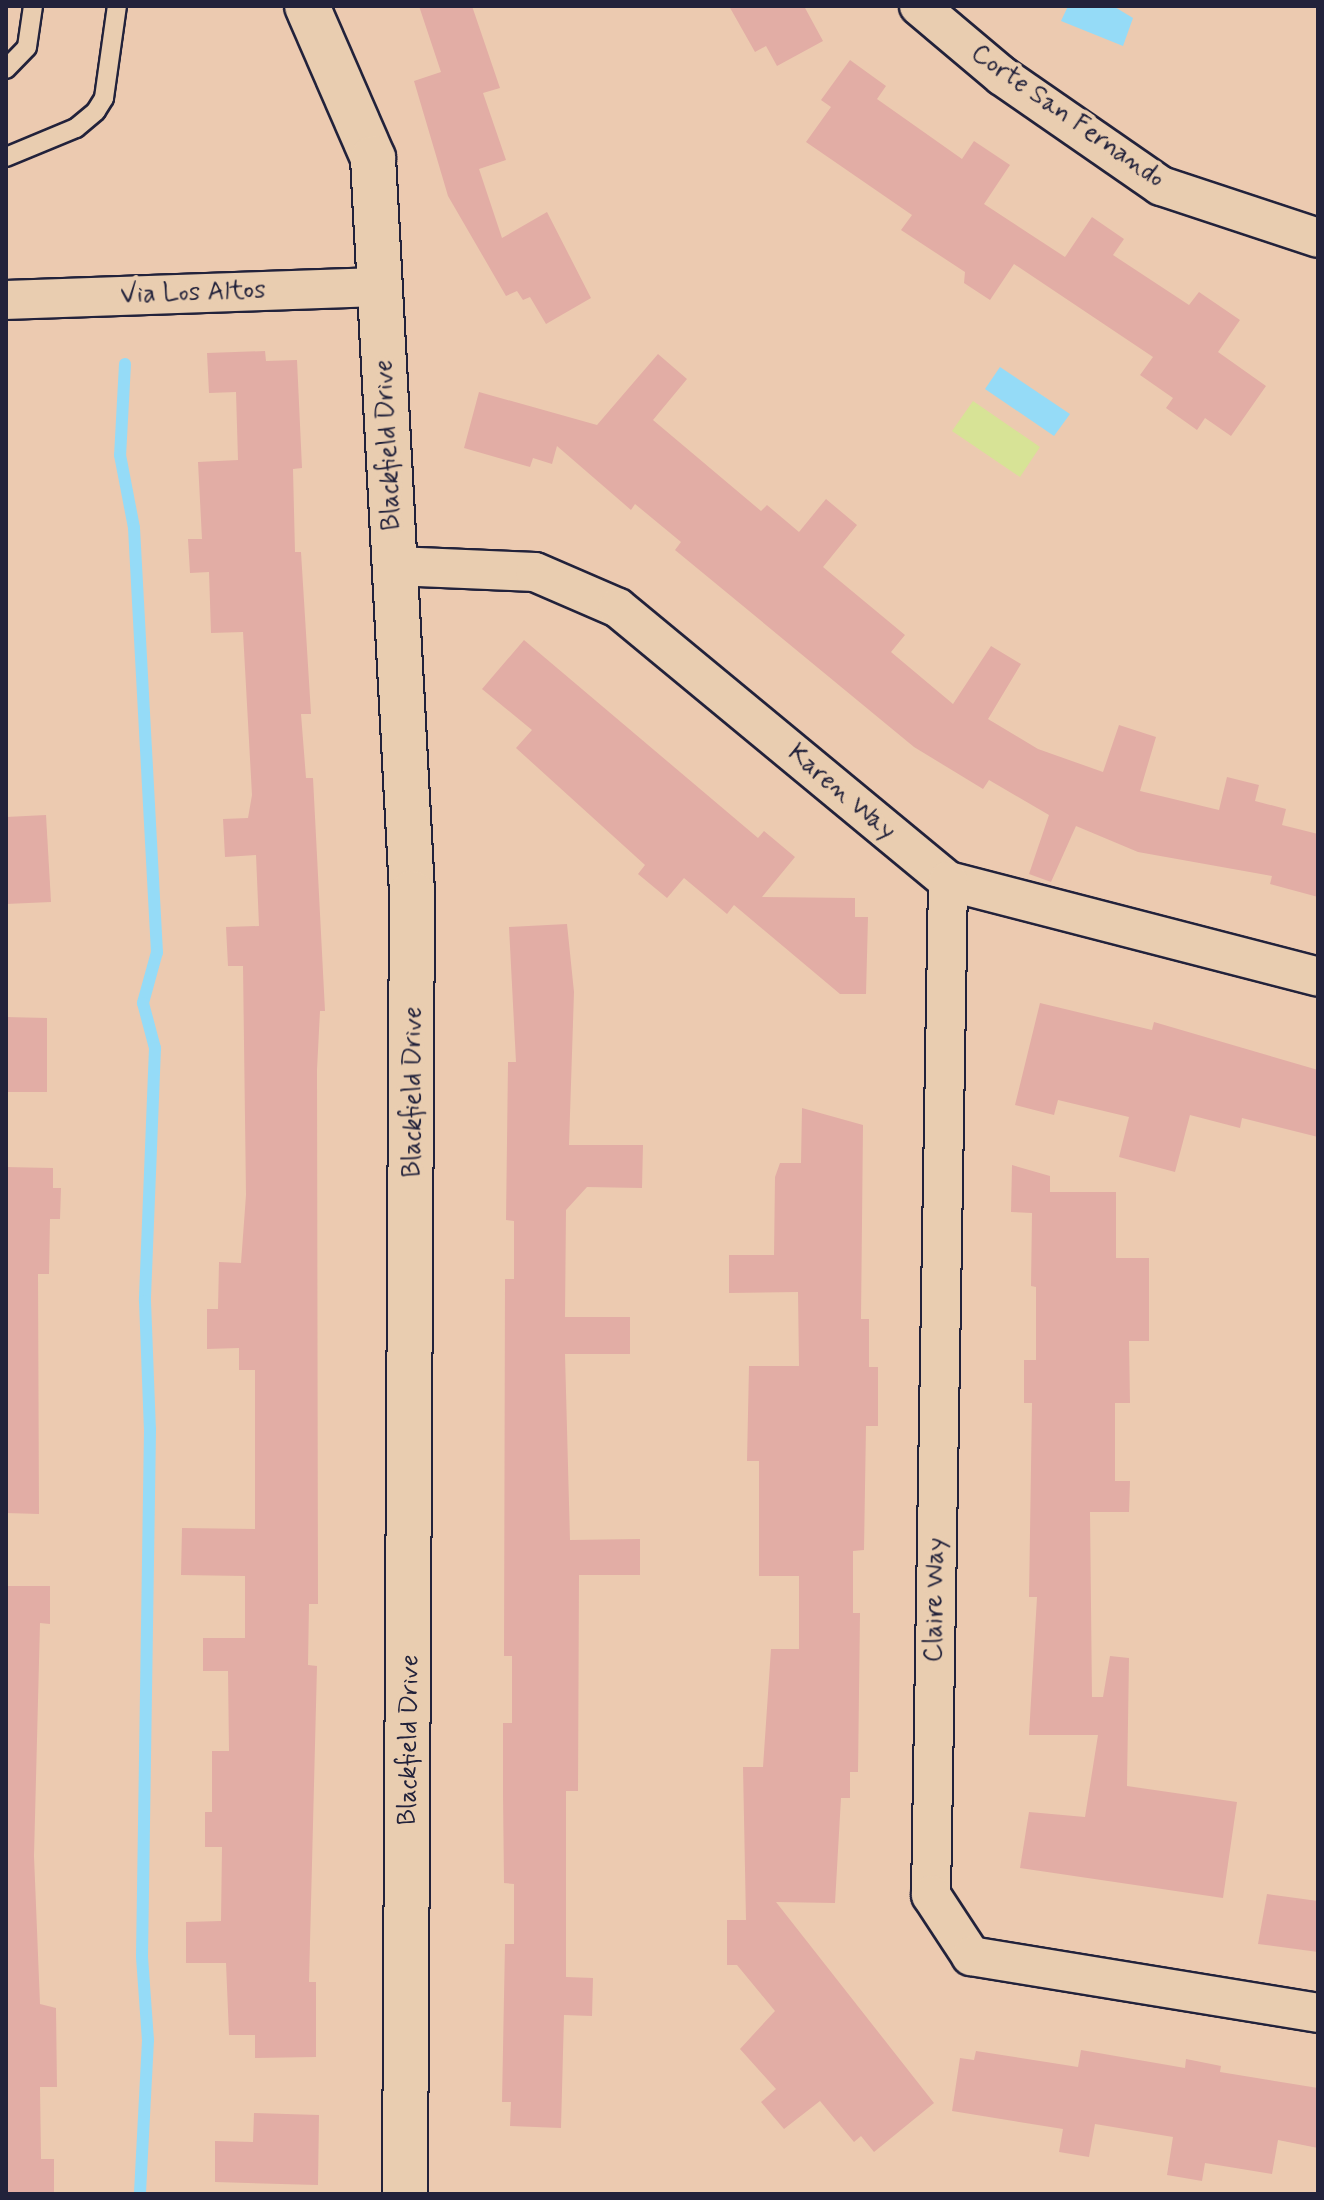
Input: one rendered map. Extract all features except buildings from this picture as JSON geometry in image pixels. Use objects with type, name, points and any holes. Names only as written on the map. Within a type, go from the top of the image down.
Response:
[{"type":"street","name":"Blackfield Drive","points":[[307,6],[373,158],[395,566],[415,1054],[405,2194]]},
{"type":"street","name":"Corte San Fernando","points":[[919,6],[1002,76],[1161,186],[1318,238]]},
{"type":"street","name":"Via Los Altos","points":[[6,300],[381,287]]},
{"type":"street","name":"Karen Way","points":[[395,566],[535,572],[618,608],[948,881],[1318,977]]},
{"type":"street","name":"Claire Way","points":[[948,881],[931,1895],[971,1956],[1318,2013]]},
{"type":"lane","points":[[6,69],[27,47],[33,6]]},
{"type":"lane","points":[[6,157],[76,128],[96,111],[104,98],[117,6]]},
{"type":"green space","points":[[973,401],[1040,447],[1020,477],[952,431]]},
{"type":"water","points":[[1068,6],[1113,6],[1133,18],[1123,46],[1061,21]]},
{"type":"water","points":[[1000,367],[1070,414],[1054,436],[985,389]]},
{"type":"waterway","points":[[125,364],[120,455],[134,528],[157,952],[143,1003],[155,1048],[145,1301],[150,1429],[142,1957],[148,2040],[140,2194]]}]
